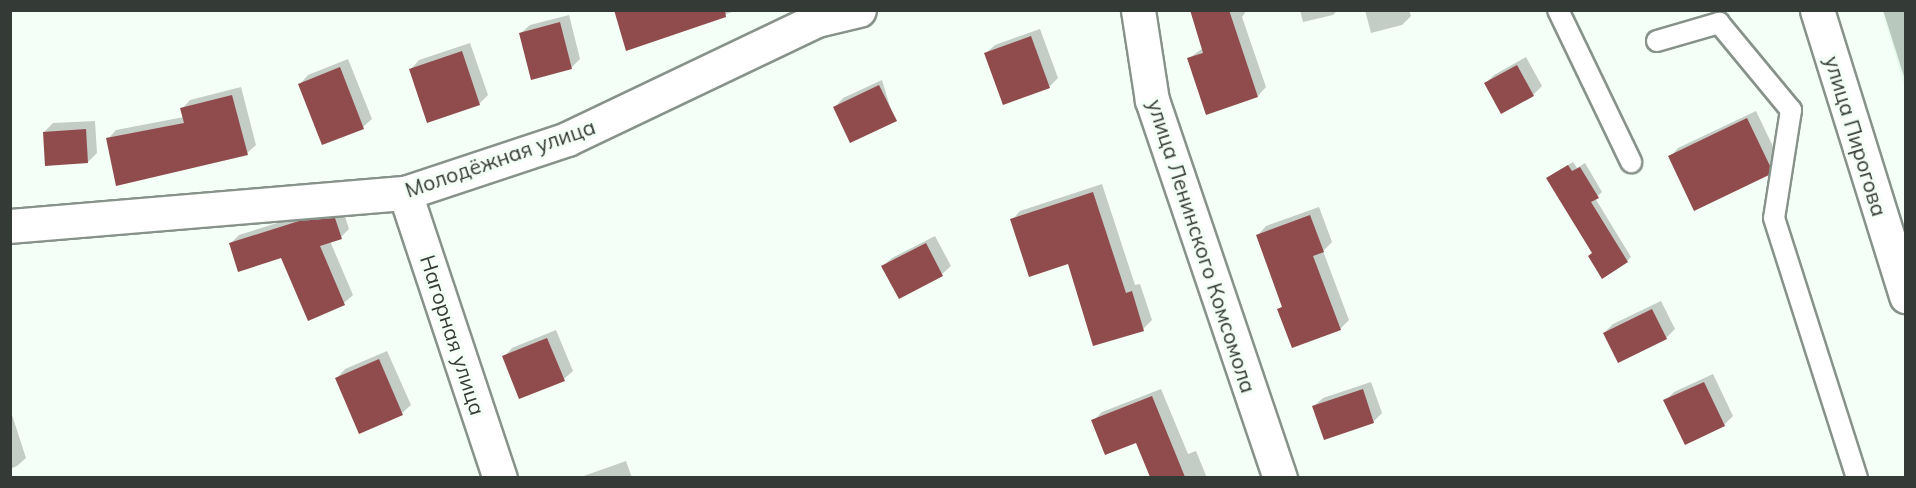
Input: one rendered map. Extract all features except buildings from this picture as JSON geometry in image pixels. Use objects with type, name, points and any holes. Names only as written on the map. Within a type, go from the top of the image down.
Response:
[{"type":"street","name":"Молодёжная улица","points":[[10,226],[405,193],[567,139],[817,20],[860,10]]},
{"type":"street","name":"улица Ленинского Комсомола","points":[[1138,10],[1152,100],[1280,477]]},
{"type":"street","name":"улица Пирогова","points":[[1817,10],[1905,296]]},
{"type":"street","name":"Нагорная улица","points":[[405,193],[500,477]]},
{"type":"lane","points":[[1558,10],[1631,162]]},
{"type":"lane","points":[[1657,41],[1719,23],[1791,110],[1774,218],[1857,477]]},
{"type":"shaded area","points":[[1882,11],[1905,11],[1905,88]]}]
